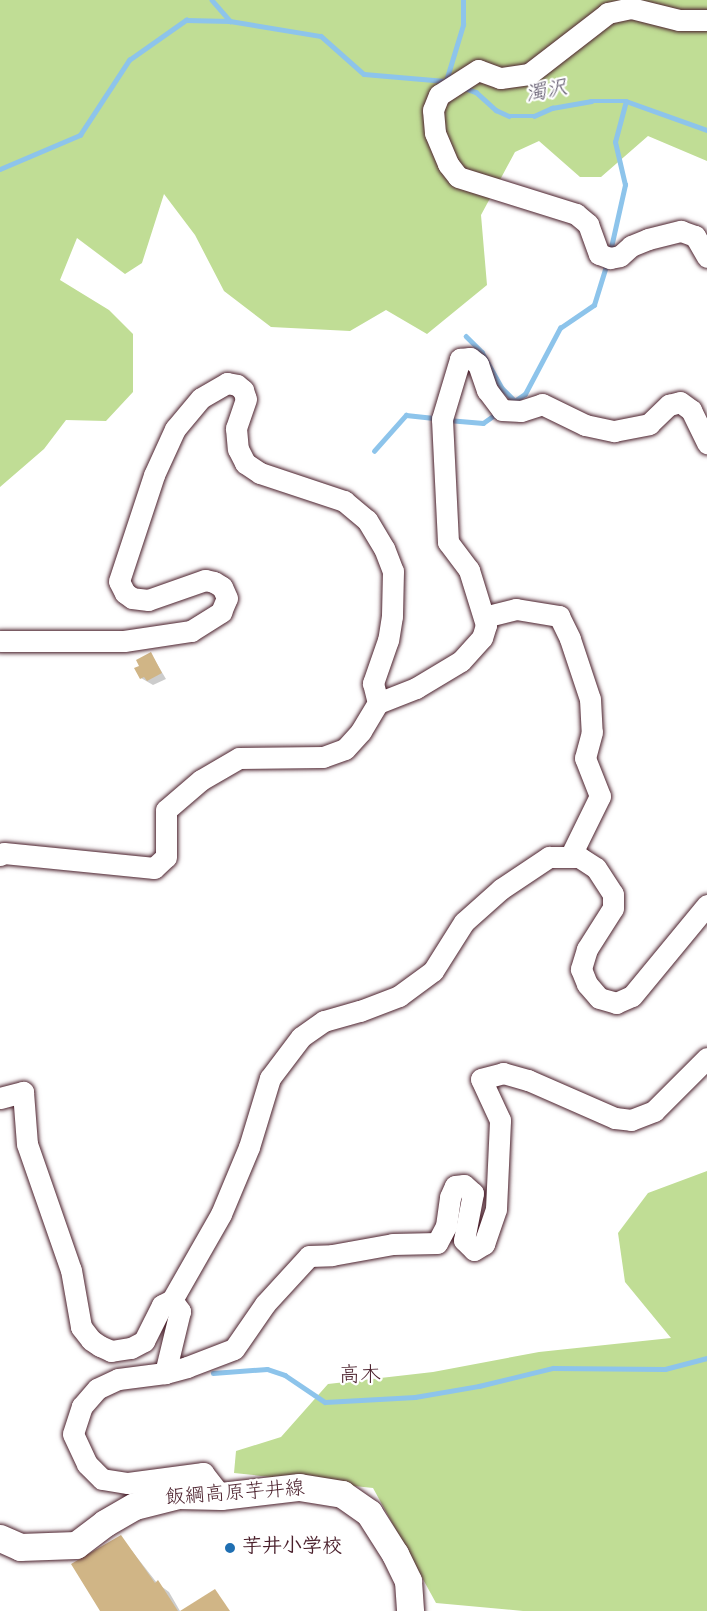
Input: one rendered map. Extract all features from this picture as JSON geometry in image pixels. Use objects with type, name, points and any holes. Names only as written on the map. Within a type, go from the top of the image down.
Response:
[{"type":"main road","name":"飯綱高原芋井線","points":[[0,1538],[20,1547],[75,1545],[105,1523],[135,1506],[178,1495],[221,1496],[299,1487],[342,1494],[369,1513],[395,1554],[408,1581],[410,1611]]},
{"type":"street","points":[[707,20],[679,20],[630,9],[608,13],[529,74],[500,78],[478,70],[439,94],[433,110],[435,133],[448,164],[458,177],[576,214],[588,224],[599,254],[610,258],[620,256],[631,246],[648,239],[681,231],[695,236],[707,257]]},
{"type":"street","points":[[0,855],[4,853],[154,868],[166,857],[166,810],[201,780],[239,758],[323,757],[345,749],[361,731],[378,703],[416,688],[461,661],[482,638],[486,625],[469,570],[448,542],[442,419],[460,359],[470,358],[478,364],[487,390],[501,410],[521,411],[542,404],[585,425],[614,431],[649,424],[669,405],[680,402],[691,410],[707,443]]},
{"type":"street","points":[[0,641],[124,642],[191,631],[221,612],[226,598],[222,587],[214,582],[205,580],[148,600],[132,598],[125,593],[119,581],[154,475],[175,429],[209,391],[226,383],[237,385],[243,390],[246,399],[236,428],[238,449],[245,463],[260,473],[344,501],[367,520],[384,548],[393,571],[392,616],[388,640],[373,683],[378,703]]},
{"type":"street","points":[[484,617],[516,609],[560,616],[570,639],[590,699],[592,732],[585,758],[600,796],[570,857]]},
{"type":"street","points":[[0,1098],[23,1092],[27,1144],[71,1270],[81,1327],[91,1340],[111,1351],[130,1348],[144,1341],[162,1305],[172,1300],[221,1214],[249,1147],[270,1078],[301,1037],[324,1021],[360,1011],[399,996],[433,971],[464,922],[501,889],[549,857],[579,857],[597,868],[613,894],[613,908],[587,949],[581,969],[587,984],[599,998],[616,1003],[632,996],[707,905]]},
{"type":"street","points":[[221,1496],[203,1473],[128,1483],[102,1479],[87,1464],[73,1434],[82,1406],[97,1389],[118,1379],[187,1368],[234,1349],[265,1304],[309,1256],[332,1255],[412,1242],[437,1243],[446,1226],[450,1197],[455,1185],[464,1185],[473,1193],[464,1240],[474,1250],[484,1245],[495,1209],[500,1120],[481,1079],[503,1073],[528,1080],[615,1118],[631,1120],[654,1111],[707,1058]]},
{"type":"street","points":[[165,1373],[172,1335],[180,1311],[172,1300]]},
{"type":"green space","points":[[0,0],[707,0],[707,161],[648,136],[601,177],[580,177],[539,141],[515,152],[481,215],[487,285],[427,334],[386,310],[350,331],[271,327],[224,291],[195,235],[164,194],[142,263],[125,274],[77,238],[60,280],[109,310],[133,334],[133,392],[106,421],[66,420],[44,449],[0,487]]},
{"type":"green space","points":[[707,1171],[707,1611],[523,1611],[436,1603],[373,1488],[234,1473],[236,1451],[281,1437],[328,1384],[433,1372],[539,1352],[671,1338],[625,1282],[618,1233],[648,1193]]},
{"type":"building","points":[[151,652],[162,673],[147,681],[144,677],[140,679],[134,668],[139,666],[136,660]]},
{"type":"building","points":[[121,1535],[155,1583],[158,1580],[178,1611],[100,1611],[71,1564]]},
{"type":"building","points":[[215,1589],[230,1611],[180,1611]]},
{"type":"waterway","points":[[212,0],[230,21],[321,36],[364,74],[445,81]]},
{"type":"waterway","name":"濁沢","points":[[446,81],[463,25],[463,0]]},
{"type":"waterway","points":[[0,169],[80,135],[129,60],[186,20],[230,21]]},
{"type":"waterway","name":"濁沢","points":[[462,87],[476,92],[496,110],[509,116],[534,116],[552,108],[591,101],[626,101],[707,130]]},
{"type":"waterway","points":[[610,252],[625,185],[615,142],[626,101]]},
{"type":"waterway","points":[[513,402],[525,394],[560,328],[594,305],[607,263]]},
{"type":"waterway","points":[[466,336],[482,352],[502,388],[515,401]]},
{"type":"waterway","points":[[448,420],[483,423],[496,414]]},
{"type":"waterway","points":[[374,451],[406,415],[436,418]]},
{"type":"waterway","points":[[213,1373],[267,1369],[285,1375],[325,1402],[415,1397],[479,1386],[553,1368],[665,1369],[707,1358]]},
{"type":"place","name":"芋井小学校","points":[[230,1548]]},
{"type":"district","name":"高木","points":[[360,1378]]}]
